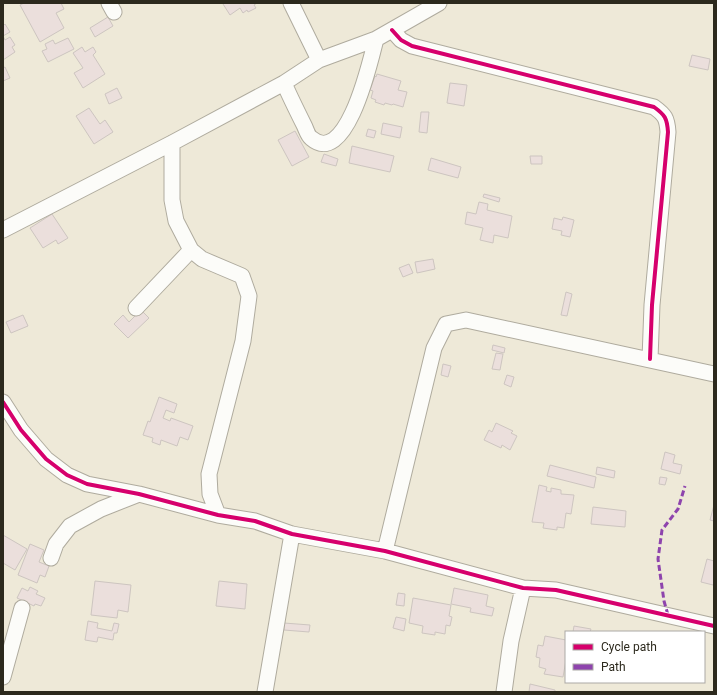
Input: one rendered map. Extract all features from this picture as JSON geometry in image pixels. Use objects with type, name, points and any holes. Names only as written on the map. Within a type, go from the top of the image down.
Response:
[{"type":"street","points":[[292,3],[319,60]]},
{"type":"street","points":[[3,230],[172,143],[284,83],[319,60],[376,39],[440,3]]},
{"type":"street","points":[[392,30],[402,40],[412,46],[654,107],[663,113],[667,120],[668,132],[652,305],[650,360]]},
{"type":"street","points":[[284,83],[310,138],[321,143],[330,142],[338,136],[354,112],[368,72],[376,39]]},
{"type":"street","points":[[172,143],[172,200],[176,221],[191,250],[202,259],[242,276],[249,296],[243,341],[209,474],[210,494],[218,515]]},
{"type":"street","points":[[136,308],[191,250]]},
{"type":"street","points":[[385,552],[434,348],[446,324],[466,320],[714,374]]},
{"type":"street","points":[[3,402],[21,430],[46,459],[67,475],[87,484],[139,494],[218,515],[255,521],[292,534],[385,552],[523,588],[556,590],[714,626]]},
{"type":"street","points":[[50,558],[56,544],[70,526],[101,509],[139,494]]},
{"type":"street","points":[[265,692],[292,534]]},
{"type":"street","points":[[504,692],[511,641],[523,588]]},
{"type":"street","points":[[3,676],[22,608]]},
{"type":"building","points":[[24,3],[61,3],[64,9],[56,13],[64,28],[40,42],[20,5]]},
{"type":"building","points":[[257,3],[254,5],[256,8],[248,12],[247,10],[243,13],[240,8],[230,15],[223,4]]},
{"type":"building","points":[[108,17],[113,26],[95,37],[90,28]]},
{"type":"building","points":[[5,24],[10,32],[3,36],[3,26]]},
{"type":"building","points":[[3,36],[5,40],[10,37],[15,45],[12,47],[15,52],[3,60]]},
{"type":"building","points":[[68,38],[74,49],[48,62],[42,51],[47,49],[45,44],[53,40],[55,44]]},
{"type":"building","points":[[82,47],[85,52],[93,47],[96,52],[93,55],[105,74],[83,88],[74,73],[83,68],[73,53]]},
{"type":"building","points":[[692,55],[710,59],[708,70],[689,66]]},
{"type":"building","points":[[5,67],[10,78],[3,81],[3,68]]},
{"type":"building","points":[[377,74],[401,81],[398,90],[407,92],[403,107],[385,103],[384,105],[375,102],[376,100],[371,98],[373,91],[370,90]]},
{"type":"building","points":[[450,83],[467,85],[464,106],[447,103]]},
{"type":"building","points":[[117,88],[122,98],[109,104],[105,94]]},
{"type":"building","points":[[89,108],[100,124],[105,120],[113,132],[94,144],[76,116]]},
{"type":"building","points":[[421,112],[429,112],[427,133],[419,132]]},
{"type":"building","points":[[383,123],[402,127],[400,138],[381,134]]},
{"type":"building","points":[[368,129],[376,131],[374,138],[366,136]]},
{"type":"building","points":[[295,131],[309,157],[292,166],[278,140]]},
{"type":"building","points":[[352,146],[394,156],[390,172],[349,163]]},
{"type":"building","points":[[324,154],[338,159],[336,166],[321,162]]},
{"type":"building","points":[[530,156],[542,156],[542,164],[531,164]]},
{"type":"building","points":[[431,158],[461,167],[458,178],[428,170]]},
{"type":"building","points":[[484,194],[500,198],[499,202],[483,197]]},
{"type":"building","points":[[479,202],[488,204],[487,210],[512,216],[508,238],[494,235],[493,243],[480,240],[483,228],[465,224],[467,212],[476,214]]},
{"type":"building","points":[[52,214],[68,238],[58,244],[56,240],[43,248],[30,228]]},
{"type":"building","points":[[563,217],[574,220],[570,237],[561,235],[562,231],[552,229],[554,218],[562,220]]},
{"type":"building","points":[[433,259],[435,269],[417,273],[415,262]]},
{"type":"building","points":[[409,264],[413,273],[403,277],[399,268]]},
{"type":"building","points":[[566,292],[572,294],[567,316],[561,315]]},
{"type":"building","points":[[141,310],[149,318],[128,338],[114,324],[123,315],[129,322]]},
{"type":"building","points":[[23,315],[28,326],[11,333],[6,322]]},
{"type":"building","points":[[493,345],[505,348],[504,353],[492,350]]},
{"type":"building","points":[[496,353],[503,354],[500,370],[492,369]]},
{"type":"building","points":[[443,364],[451,366],[448,377],[441,375]]},
{"type":"building","points":[[507,375],[514,377],[511,387],[504,384]]},
{"type":"building","points":[[159,397],[177,404],[174,413],[166,410],[163,418],[170,421],[171,418],[193,426],[188,440],[180,437],[177,446],[161,440],[160,445],[152,442],[153,438],[143,435],[148,421],[150,422]]},
{"type":"building","points":[[496,423],[513,431],[511,433],[517,436],[510,450],[502,445],[501,448],[484,440],[489,430],[492,432]]},
{"type":"building","points":[[665,452],[675,455],[673,463],[682,465],[680,474],[661,469]]},
{"type":"building","points":[[550,465],[596,477],[594,488],[547,476]]},
{"type":"building","points":[[597,467],[615,471],[614,478],[596,474]]},
{"type":"building","points":[[660,477],[667,478],[665,485],[659,484]]},
{"type":"building","points":[[539,485],[547,487],[546,491],[551,492],[551,488],[561,490],[561,494],[574,495],[571,514],[566,513],[564,528],[557,527],[557,530],[543,528],[544,523],[532,522]]},
{"type":"building","points":[[714,505],[714,521],[710,520]]},
{"type":"building","points":[[593,507],[626,511],[625,527],[591,524]]},
{"type":"building","points":[[3,535],[27,549],[15,570],[3,563]]},
{"type":"building","points":[[30,544],[44,550],[39,562],[49,566],[45,577],[40,575],[37,583],[18,575]]},
{"type":"building","points":[[707,559],[714,561],[713,585],[701,582]]},
{"type":"building","points":[[95,581],[131,585],[128,612],[118,610],[117,618],[91,615]]},
{"type":"building","points":[[219,581],[247,584],[245,609],[216,606]]},
{"type":"building","points":[[30,587],[38,591],[36,594],[45,598],[41,606],[35,604],[34,606],[17,598],[22,588],[28,591]]},
{"type":"building","points":[[454,588],[488,595],[486,606],[494,608],[492,616],[470,612],[471,608],[451,604]]},
{"type":"building","points":[[398,593],[405,594],[404,606],[396,605]]},
{"type":"building","points":[[413,598],[451,605],[449,616],[452,617],[450,626],[446,625],[445,634],[435,632],[435,635],[422,633],[423,626],[409,623]]},
{"type":"building","points":[[396,617],[406,619],[404,631],[393,628]]},
{"type":"building","points":[[88,621],[98,623],[97,628],[112,631],[114,623],[119,624],[117,633],[114,633],[113,640],[98,637],[97,642],[85,640]]},
{"type":"building","points":[[284,623],[310,625],[309,632],[284,630]]},
{"type":"building","points":[[574,626],[591,629],[590,631],[573,631]]},
{"type":"building","points":[[545,636],[565,640],[565,666],[563,677],[544,674],[546,669],[539,667],[540,658],[536,657],[538,645],[543,646]]},
{"type":"building","points":[[530,684],[555,690],[555,692],[529,692]]},
{"type":"marked path","points":[[668,615],[664,601],[658,559],[662,530],[678,509],[685,486]]},
{"type":"cycle path","points":[[392,30],[401,40],[412,46],[654,107],[661,112],[666,120],[668,132],[652,305],[650,359]]},
{"type":"cycle path","points":[[3,402],[21,430],[46,459],[67,475],[87,484],[139,494],[218,515],[255,521],[292,534],[385,551],[523,588],[556,590],[714,626]]}]
